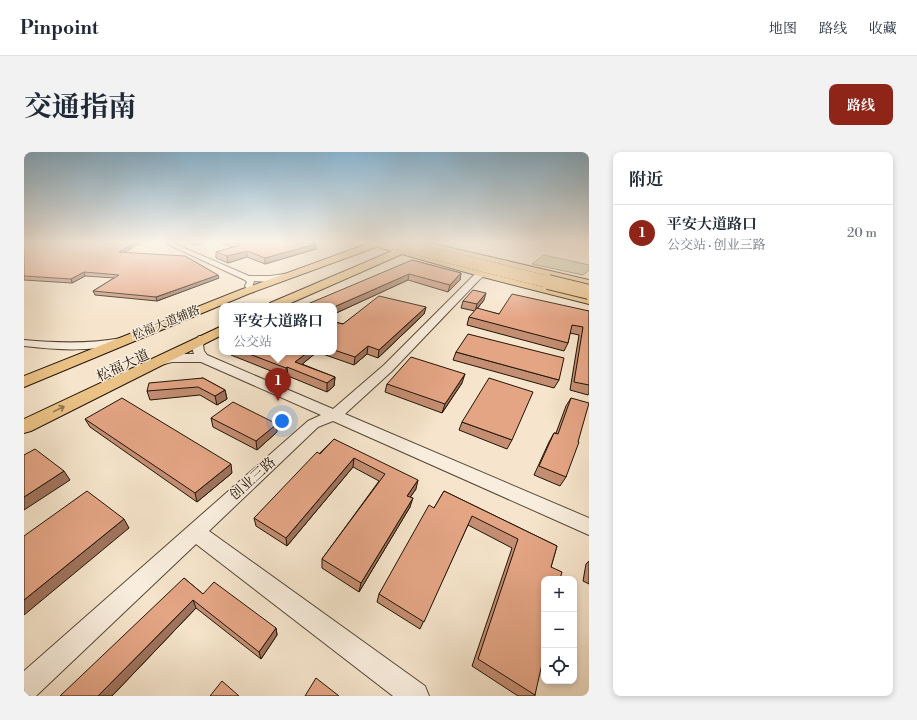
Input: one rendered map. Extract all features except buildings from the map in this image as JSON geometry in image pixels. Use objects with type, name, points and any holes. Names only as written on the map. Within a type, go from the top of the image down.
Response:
[{"type":"highway","points":[[486,268],[589,292]]},
{"type":"highway","points":[[492,268],[589,289]]},
{"type":"main road","name":"松福大道辅路","points":[[24,382],[244,292],[311,268]]},
{"type":"main road","name":"松福大道","points":[[236,303],[324,268]]},
{"type":"main road","name":"松福大道","points":[[273,303],[343,268]]},
{"type":"main road","name":"松福大道辅路","points":[[273,303],[359,268]]},
{"type":"main road","points":[[464,268],[589,300]]},
{"type":"main road","points":[[528,268],[589,283]]},
{"type":"main road","name":"松福大道辅路","points":[[309,286],[348,273]]},
{"type":"main road","name":"松福大道辅路","points":[[273,303],[334,274]]},
{"type":"main road","points":[[234,303],[272,282]]},
{"type":"main road","name":"松福大道","points":[[24,392],[219,310]]},
{"type":"main road","name":"松福大道","points":[[24,412],[153,352],[219,323]]},
{"type":"main road","name":"松福大道辅路","points":[[24,427],[219,331]]},
{"type":"street","points":[[227,268],[248,278],[270,279],[284,277]]},
{"type":"street","name":"创业三路","points":[[24,689],[312,424],[334,415],[388,368],[477,277],[483,274]]},
{"type":"street","points":[[244,292],[251,282],[248,278]]},
{"type":"street","points":[[203,338],[197,345],[198,352],[203,358]]},
{"type":"street","points":[[24,343],[68,347],[92,346],[124,340]]},
{"type":"street","points":[[62,366],[74,353],[68,347]]},
{"type":"street","points":[[154,362],[171,358],[203,358],[589,527]]},
{"type":"street","points":[[195,532],[415,696]]},
{"type":"green space","points":[[552,268],[589,268],[583,275]]},
{"type":"place","name":"平安大道路口","points":[[278,401]]}]
